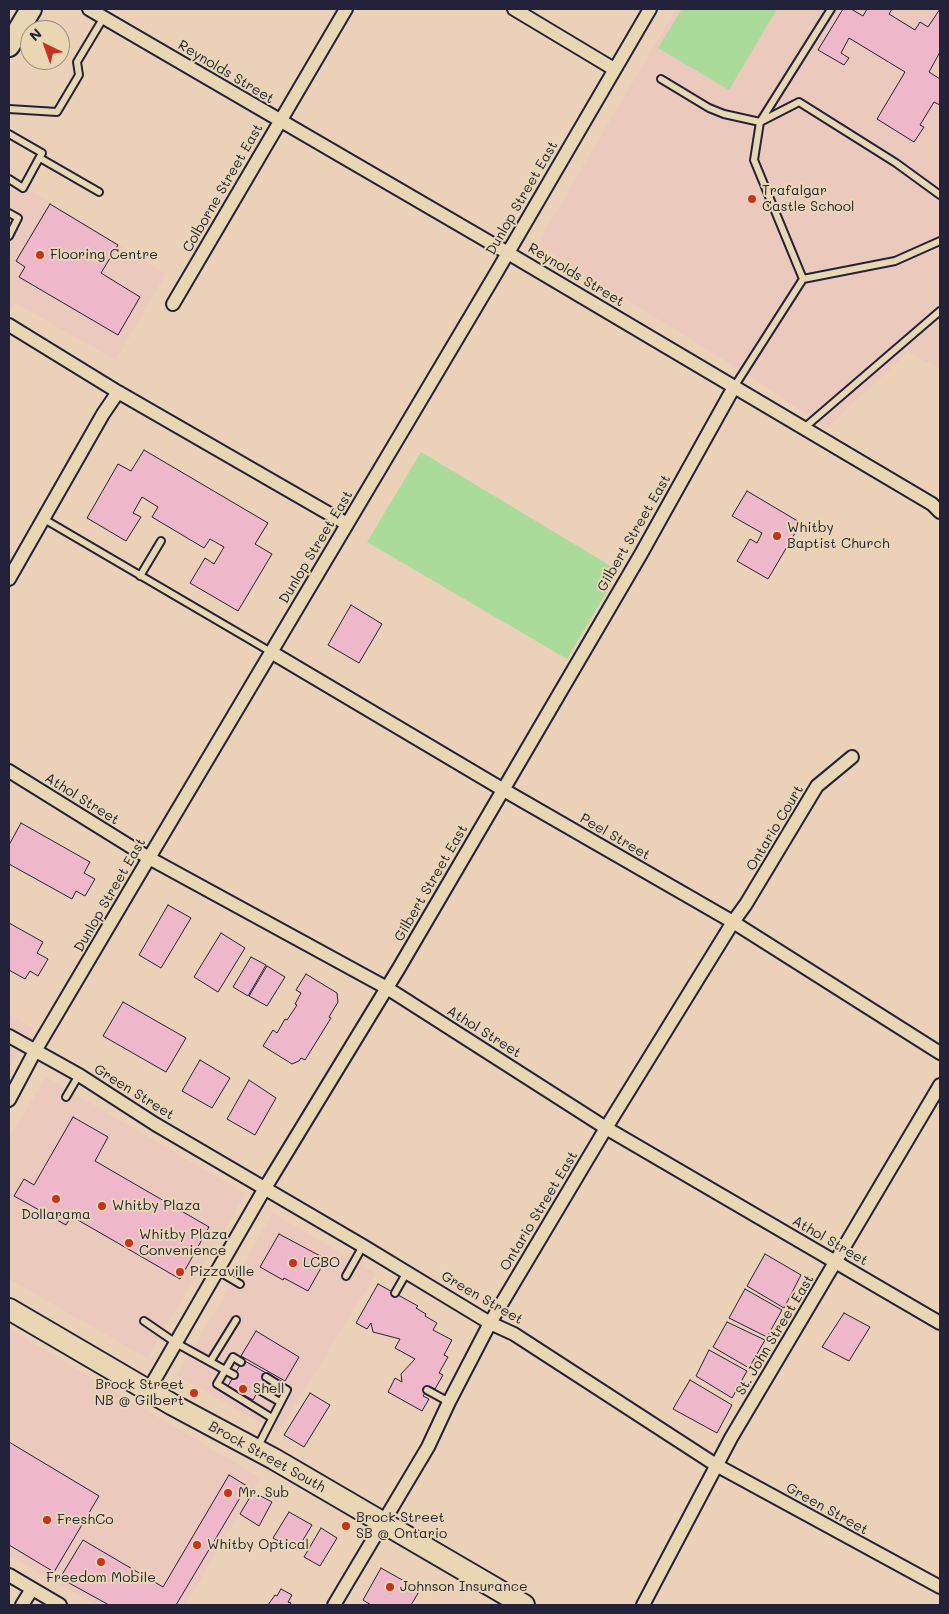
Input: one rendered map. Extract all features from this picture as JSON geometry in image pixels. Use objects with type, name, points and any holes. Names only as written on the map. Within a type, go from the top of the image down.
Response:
[{"type":"main road","points":[[9,46],[31,9]]},
{"type":"main road","name":"Brock Street South","points":[[9,1309],[148,1391],[256,1450],[524,1605]]},
{"type":"street","name":"Reynolds Street","points":[[89,9],[508,253],[932,504],[940,512]]},
{"type":"street","name":"Colborne Street East","points":[[173,304],[279,120],[346,9]]},
{"type":"street","points":[[514,9],[614,69]]},
{"type":"street","name":"Dunlop Street East","points":[[11,1092],[508,253],[650,9]]},
{"type":"street","points":[[9,325],[118,392],[347,524]]},
{"type":"street","name":"Gilbert Street East","points":[[148,1391],[265,1188],[387,988],[640,554],[734,387]]},
{"type":"street","points":[[9,579],[103,414],[118,392]]},
{"type":"street","name":"Peel Street","points":[[271,652],[502,789],[733,922],[940,1053]]},
{"type":"street","name":"Ontario Court","points":[[733,922],[746,904],[817,786],[852,757]]},
{"type":"street","name":"Athol Street","points":[[9,771],[148,858],[387,988],[606,1128],[940,1324]]},
{"type":"street","name":"Ontario Street East","points":[[334,1605],[428,1446],[490,1323],[606,1128],[733,922]]},
{"type":"street","name":"Green Street","points":[[9,1036],[79,1075],[155,1124],[490,1323],[514,1334],[716,1465],[940,1587]]},
{"type":"street","name":"St. John Street East","points":[[643,1605],[716,1465],[940,1085]]},
{"type":"street","points":[[9,1575],[60,1605]]},
{"type":"street","points":[[22,1605],[32,1589]]},
{"type":"lane","points":[[803,279],[754,160],[760,122],[831,9]]},
{"type":"lane","points":[[9,108],[57,112],[79,75],[77,62],[104,17]]},
{"type":"lane","points":[[662,80],[709,108],[724,114],[760,122],[799,102],[890,159],[940,195]]},
{"type":"lane","points":[[9,134],[42,153],[23,188],[9,179]]},
{"type":"lane","points":[[40,158],[99,192]]},
{"type":"lane","points":[[9,213],[18,218],[9,236]]},
{"type":"lane","points":[[734,387],[803,279],[895,261],[940,241]]},
{"type":"lane","points":[[804,428],[940,311]]},
{"type":"lane","points":[[44,518],[271,652]]},
{"type":"lane","points":[[140,576],[160,541]]},
{"type":"lane","points":[[66,1097],[79,1075]]},
{"type":"lane","points":[[346,1276],[363,1246]]},
{"type":"lane","points":[[218,1271],[240,1284]]},
{"type":"lane","points":[[395,1293],[407,1272]]},
{"type":"lane","points":[[210,1362],[236,1320]]},
{"type":"lane","points":[[144,1321],[176,1342],[234,1375]]},
{"type":"lane","points":[[241,1362],[233,1357],[217,1384],[272,1418]]},
{"type":"lane","points":[[256,1450],[287,1390],[266,1377]]},
{"type":"lane","points":[[259,1390],[280,1402]]},
{"type":"lane","points":[[427,1390],[449,1402]]},
{"type":"shaded area","name":"Trafalgar Castle School","points":[[676,9],[940,9],[940,369],[908,352],[827,428],[745,373],[537,244]]},
{"type":"shaded area","points":[[9,177],[166,274],[116,360],[15,303],[9,312]]},
{"type":"shaded area","points":[[9,1014],[33,1028],[9,1069]]},
{"type":"shaded area","points":[[46,1077],[246,1194],[147,1358],[9,1279],[9,1138]]},
{"type":"shaded area","points":[[273,1213],[376,1274],[278,1433],[177,1375]]},
{"type":"shaded area","points":[[9,1329],[261,1478],[185,1605],[96,1605],[9,1556]]},
{"type":"green space","points":[[682,9],[777,9],[729,90],[658,48]]},
{"type":"green space","points":[[421,452],[619,571],[567,659],[367,542]]},
{"type":"building","points":[[843,9],[851,9],[863,16],[867,9],[892,9],[889,14],[915,30],[920,22],[928,27],[940,9],[940,52],[929,72],[940,79],[940,105],[934,102],[920,125],[924,127],[914,142],[877,119],[905,72],[849,38],[841,53],[849,58],[844,65],[818,50]]},
{"type":"building","points":[[50,204],[118,245],[101,273],[140,297],[118,335],[19,277],[25,267],[16,261]]},
{"type":"building","points":[[144,450],[268,523],[255,544],[272,554],[238,611],[190,583],[205,558],[214,564],[224,547],[210,539],[204,548],[152,517],[158,507],[142,497],[133,513],[141,517],[126,541],[87,518],[118,464],[131,471]]},
{"type":"building","name":"Whitby Baptist Church","points":[[747,491],[801,523],[768,579],[737,561],[750,539],[757,543],[762,533],[732,516]]},
{"type":"building","points":[[351,605],[382,624],[359,663],[328,645]]},
{"type":"building","points":[[21,823],[90,862],[84,873],[95,879],[85,896],[76,891],[72,899],[9,864],[9,845]]},
{"type":"building","points":[[168,905],[191,918],[161,968],[139,955]]},
{"type":"building","points":[[9,923],[43,942],[37,953],[48,959],[38,976],[30,971],[25,979],[9,970]]},
{"type":"building","points":[[221,933],[245,948],[218,992],[194,977]]},
{"type":"building","points":[[251,957],[266,965],[248,996],[233,987]]},
{"type":"building","points":[[267,966],[285,977],[267,1006],[249,996]]},
{"type":"building","points":[[306,974],[337,993],[338,1002],[329,1017],[331,1018],[305,1060],[301,1058],[292,1064],[263,1046],[273,1030],[277,1033],[285,1019],[287,1020],[297,1005],[295,1004],[301,993],[296,990]]},
{"type":"building","points":[[123,1002],[186,1038],[166,1072],[103,1036]]},
{"type":"building","points":[[200,1060],[230,1078],[212,1108],[182,1091]]},
{"type":"building","points":[[249,1080],[276,1098],[255,1135],[227,1119]]},
{"type":"building","name":"Whitby Plaza","points":[[73,1117],[108,1137],[95,1161],[209,1227],[180,1279],[71,1216],[66,1225],[14,1196],[24,1179],[34,1185]]},
{"type":"building","name":"LCBO","points":[[279,1234],[326,1259],[308,1291],[260,1267]]},
{"type":"building","points":[[765,1254],[801,1275],[784,1308],[747,1286]]},
{"type":"building","points":[[378,1284],[418,1306],[416,1308],[437,1323],[433,1330],[452,1340],[444,1355],[448,1357],[439,1373],[443,1375],[435,1389],[429,1386],[423,1396],[429,1399],[422,1411],[388,1392],[395,1378],[402,1382],[401,1374],[415,1359],[395,1348],[400,1339],[373,1332],[371,1323],[367,1329],[356,1323]]},
{"type":"building","points":[[745,1289],[782,1310],[767,1337],[729,1318]]},
{"type":"building","points":[[844,1313],[870,1327],[849,1361],[822,1347]]},
{"type":"building","points":[[727,1322],[765,1340],[749,1368],[713,1347]]},
{"type":"building","points":[[256,1331],[299,1357],[285,1381],[241,1356]]},
{"type":"building","points":[[709,1350],[747,1371],[732,1398],[696,1376]]},
{"type":"building","points":[[243,1360],[268,1374],[253,1400],[228,1386]]},
{"type":"building","points":[[690,1380],[732,1405],[717,1433],[673,1409]]},
{"type":"building","points":[[310,1393],[330,1405],[304,1447],[284,1435]]},
{"type":"building","name":"FreshCo","points":[[9,1442],[99,1496],[54,1572],[9,1545]]},
{"type":"building","points":[[229,1475],[247,1486],[176,1605],[109,1605],[60,1578],[83,1540],[163,1587]]},
{"type":"building","points":[[253,1492],[272,1502],[259,1526],[240,1514]]},
{"type":"building","points":[[289,1512],[312,1525],[297,1550],[285,1543],[281,1549],[276,1546],[278,1541],[273,1538]]},
{"type":"building","points":[[321,1528],[337,1538],[320,1566],[304,1557]]},
{"type":"building","points":[[381,1568],[420,1590],[411,1605],[371,1605],[363,1600]]},
{"type":"building","points":[[281,1589],[292,1595],[288,1602],[291,1603],[290,1605],[268,1605],[275,1595],[277,1596]]},
{"type":"place","name":"Trafalgar Castle School","points":[[752,199]]},
{"type":"place","name":"Flooring Centre","points":[[40,255]]},
{"type":"place","name":"Whitby Baptist Church","points":[[777,536]]},
{"type":"place","name":"Dollarama","points":[[56,1199]]},
{"type":"place","name":"Whitby Plaza","points":[[102,1206]]},
{"type":"place","name":"Whitby Plaza Convenience","points":[[129,1243]]},
{"type":"place","name":"LCBO","points":[[293,1263]]},
{"type":"place","name":"Pizzaville","points":[[180,1272]]},
{"type":"place","name":"Shell","points":[[243,1389]]},
{"type":"place","name":"Brock Street NB @ Gilbert","points":[[194,1393]]},
{"type":"place","name":"Mr. Sub","points":[[228,1493]]},
{"type":"place","name":"FreshCo","points":[[47,1520]]},
{"type":"place","name":"Brock Street SB @ Ontario","points":[[346,1526]]},
{"type":"place","name":"Whitby Optical","points":[[197,1545]]},
{"type":"place","name":"Freedom Mobile","points":[[101,1562]]},
{"type":"place","name":"Johnson Insurance","points":[[390,1587]]}]
